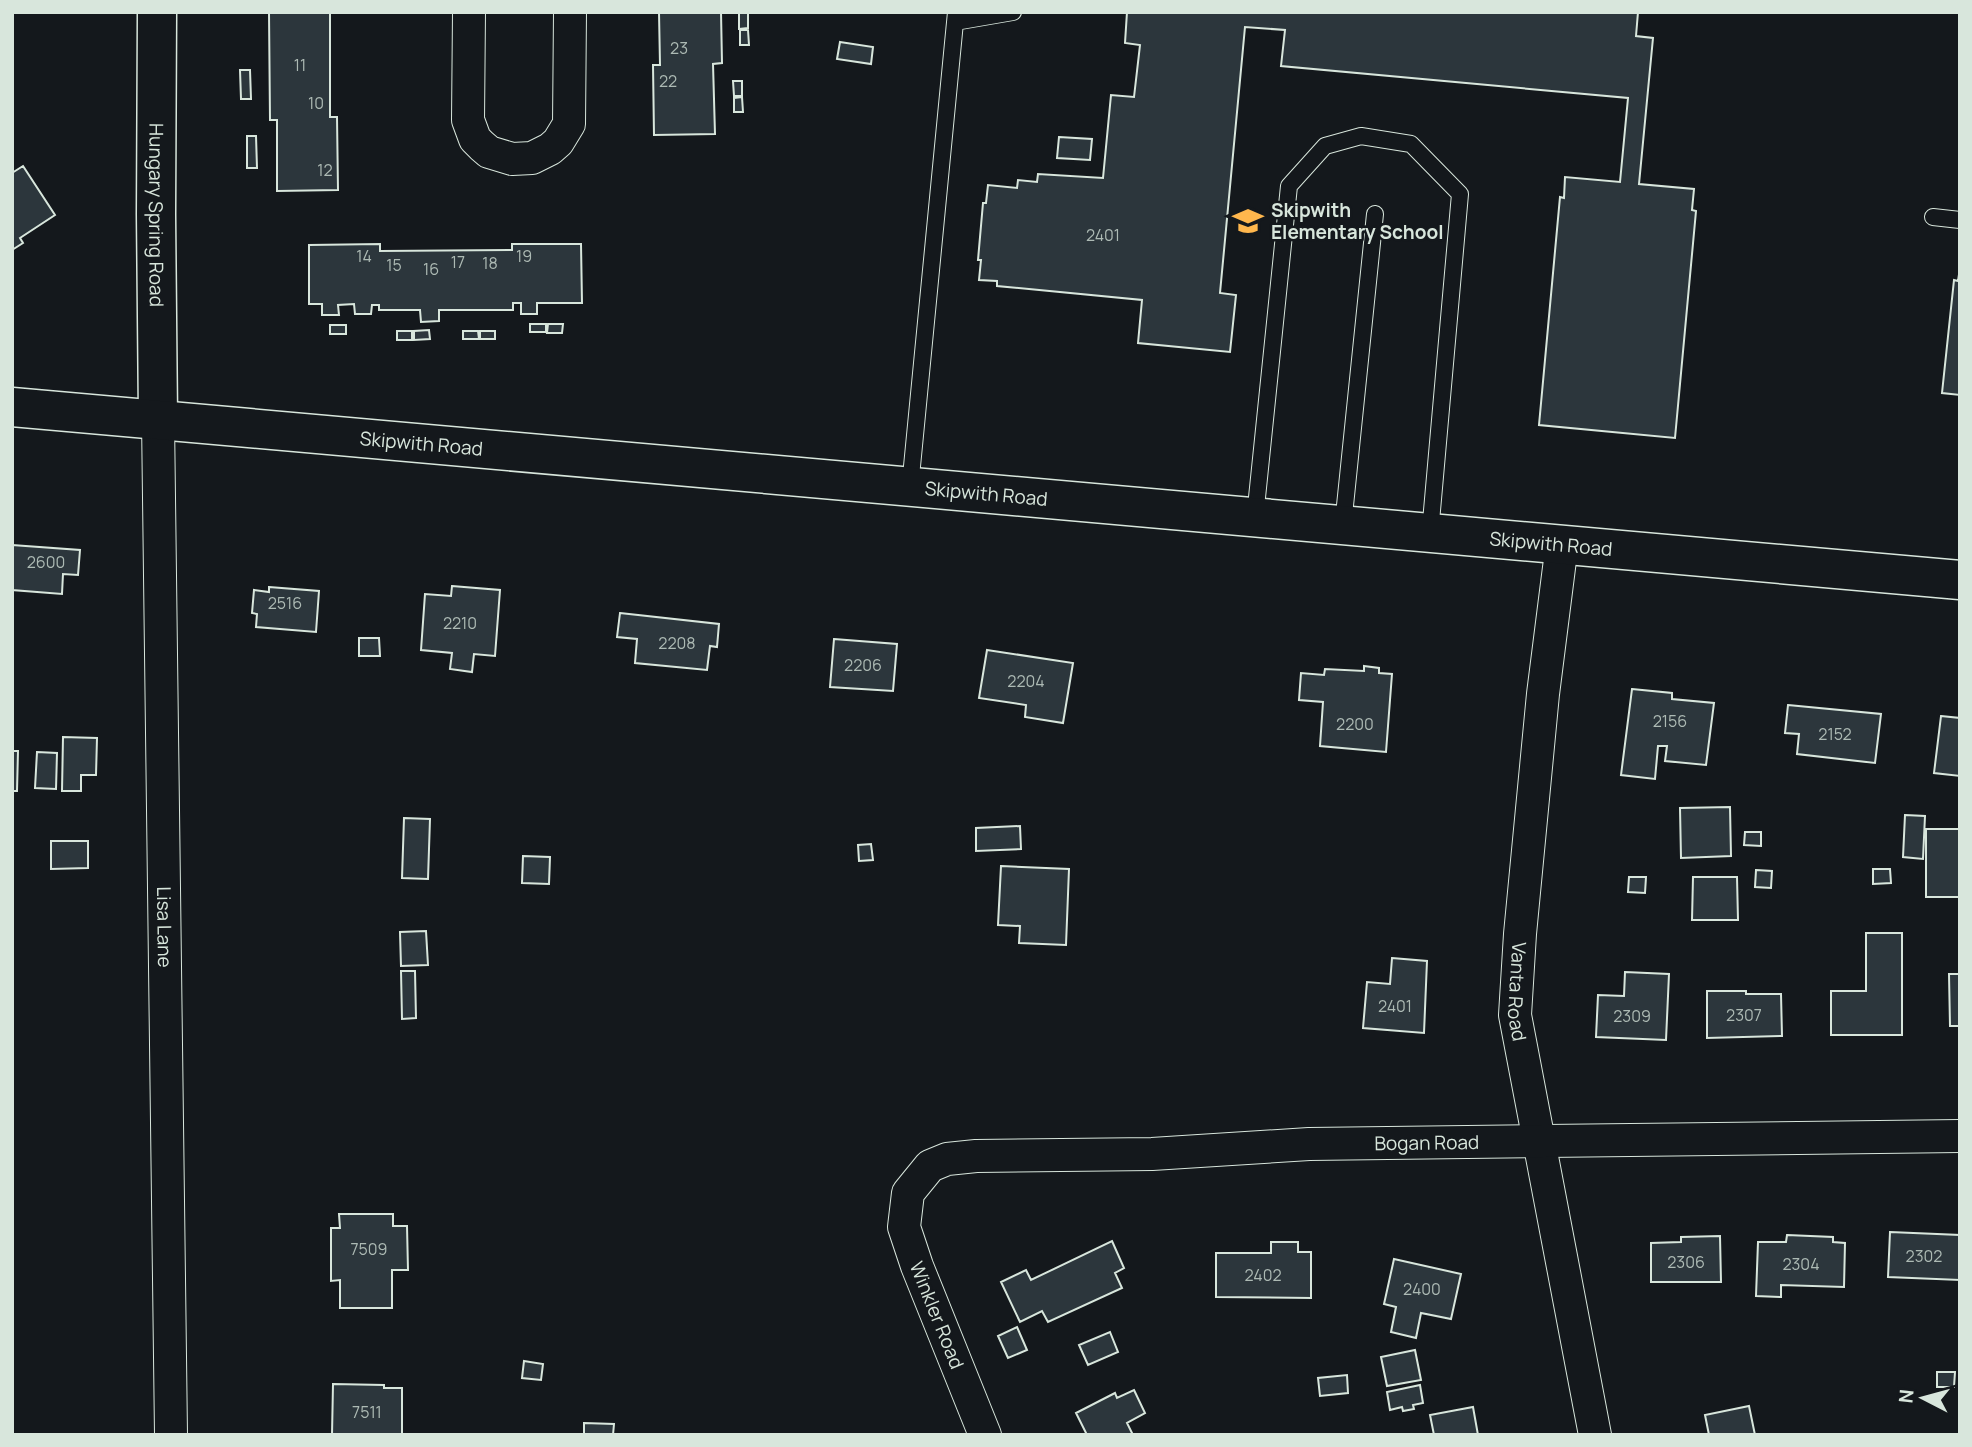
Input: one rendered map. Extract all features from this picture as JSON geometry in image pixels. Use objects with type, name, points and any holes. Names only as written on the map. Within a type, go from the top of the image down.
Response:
[{"type":"main road","name":"Hungary Spring Road","points":[[157,12],[158,419]]},
{"type":"main road","name":"Skipwith Road","points":[[12,407],[1960,580]]},
{"type":"street","points":[[469,12],[468,120],[475,139],[481,146],[489,152],[512,159],[532,158],[550,149],[558,142],[569,124],[570,12]]},
{"type":"street","name":"Lisa Lane","points":[[158,419],[171,1435]]},
{"type":"street","name":"Vanta Road","points":[[1562,544],[1543,694],[1520,934],[1516,1015],[1595,1435]]},
{"type":"street","name":"Bogan Road","points":[[908,1193],[929,1166],[947,1160],[976,1156],[1152,1154],[1310,1144],[1960,1136]]},
{"type":"street","name":"Winkler Road","points":[[908,1193],[904,1227],[985,1435]]},
{"type":"lane","points":[[910,487],[955,17],[1013,12]]},
{"type":"lane","points":[[1255,517],[1289,186],[1325,146],[1361,136],[1411,144],[1460,194],[1430,533]]},
{"type":"lane","points":[[1343,525],[1375,214]]},
{"type":"lane","points":[[1933,217],[1960,220]]},
{"type":"building","points":[[269,12],[330,12],[330,117],[337,117],[338,190],[277,191],[277,120],[270,120]]},
{"type":"building","points":[[659,12],[721,12],[722,63],[713,64],[715,134],[654,135],[653,65],[660,65]]},
{"type":"building","points":[[1127,12],[1638,12],[1636,36],[1653,38],[1639,184],[1694,189],[1692,210],[1696,211],[1675,438],[1539,425],[1560,197],[1564,198],[1565,177],[1620,182],[1628,98],[1281,66],[1285,30],[1245,27],[1220,293],[1236,295],[1230,352],[1138,343],[1142,300],[997,286],[997,281],[979,280],[983,203],[986,203],[988,185],[1017,188],[1018,180],[1037,182],[1038,174],[1103,178],[1111,95],[1134,97],[1140,45],[1125,43]]},
{"type":"building","points":[[739,13],[748,13],[748,28],[739,29]]},
{"type":"building","points":[[740,30],[748,30],[749,45],[740,45]]},
{"type":"building","points":[[840,42],[873,47],[871,64],[837,59]]},
{"type":"building","points":[[240,70],[250,70],[251,99],[241,99]]},
{"type":"building","points":[[733,81],[742,81],[742,96],[734,96]]},
{"type":"building","points":[[742,97],[743,112],[734,112],[734,98]]},
{"type":"building","points":[[247,136],[256,136],[257,168],[247,168]]},
{"type":"building","points":[[1059,137],[1092,139],[1090,160],[1057,158]]},
{"type":"building","points":[[23,166],[55,215],[20,238],[23,243],[12,250],[12,173]]},
{"type":"building","points":[[380,244],[380,251],[512,250],[512,244],[581,244],[582,303],[537,303],[537,314],[521,314],[521,303],[513,303],[513,310],[439,310],[439,321],[421,322],[420,310],[379,310],[379,305],[372,305],[371,314],[355,314],[354,304],[338,305],[339,315],[322,315],[322,304],[309,304],[309,245]]},
{"type":"building","points":[[1960,268],[1960,395],[1942,393],[1954,280],[1958,281]]},
{"type":"building","points":[[530,324],[546,324],[546,332],[530,332]]},
{"type":"building","points":[[548,324],[563,324],[562,333],[547,333]]},
{"type":"building","points":[[330,325],[346,325],[346,334],[330,334]]},
{"type":"building","points":[[429,330],[430,339],[414,340],[414,331]]},
{"type":"building","points":[[397,331],[412,331],[412,340],[397,340]]},
{"type":"building","points":[[463,331],[478,331],[479,339],[463,339]]},
{"type":"building","points":[[480,331],[495,331],[495,339],[480,339]]},
{"type":"building","points":[[12,545],[80,550],[78,575],[63,574],[62,594],[12,590]]},
{"type":"building","points":[[452,586],[500,590],[495,656],[474,654],[472,672],[450,669],[452,653],[421,650],[425,594],[451,596]]},
{"type":"building","points":[[269,587],[319,591],[316,632],[256,627],[257,614],[252,613],[254,590],[269,592]]},
{"type":"building","points":[[620,613],[719,624],[717,647],[710,646],[707,670],[635,663],[637,639],[617,637]]},
{"type":"building","points":[[359,638],[379,638],[380,656],[359,656]]},
{"type":"building","points":[[834,639],[897,644],[893,691],[830,687]]},
{"type":"building","points":[[987,650],[1073,663],[1063,723],[1025,717],[1026,705],[979,698]]},
{"type":"building","points":[[1364,666],[1379,668],[1379,673],[1392,674],[1386,752],[1320,746],[1323,702],[1299,700],[1301,673],[1324,675],[1325,669],[1364,671]]},
{"type":"building","points":[[1632,689],[1672,693],[1672,699],[1714,703],[1706,765],[1665,761],[1667,746],[1658,746],[1655,779],[1621,775]]},
{"type":"building","points":[[1788,705],[1881,714],[1875,763],[1797,754],[1799,734],[1785,733]]},
{"type":"building","points":[[1941,716],[1960,718],[1960,776],[1934,773]]},
{"type":"building","points":[[63,737],[97,738],[96,775],[81,775],[81,791],[62,791]]},
{"type":"building","points":[[12,751],[18,751],[17,791],[12,791]]},
{"type":"building","points":[[37,752],[57,753],[56,789],[35,788]]},
{"type":"building","points":[[1730,807],[1731,856],[1681,858],[1680,808]]},
{"type":"building","points":[[1905,815],[1925,816],[1923,859],[1903,857]]},
{"type":"building","points":[[404,818],[430,819],[428,879],[402,878]]},
{"type":"building","points":[[1020,826],[1021,849],[976,851],[976,828]]},
{"type":"building","points":[[1926,829],[1960,829],[1960,897],[1926,897]]},
{"type":"building","points":[[1745,832],[1761,832],[1761,846],[1744,845]]},
{"type":"building","points":[[51,841],[88,841],[88,868],[51,869]]},
{"type":"building","points":[[871,844],[873,860],[859,861],[858,845]]},
{"type":"building","points":[[523,856],[550,857],[549,884],[522,883]]},
{"type":"building","points":[[1001,866],[1069,869],[1066,945],[1019,943],[1020,926],[998,925]]},
{"type":"building","points":[[1873,869],[1890,869],[1891,883],[1873,884]]},
{"type":"building","points":[[1756,870],[1772,871],[1771,888],[1755,887]]},
{"type":"building","points":[[1629,877],[1646,877],[1645,893],[1628,892]]},
{"type":"building","points":[[1693,877],[1737,877],[1738,920],[1692,920]]},
{"type":"building","points":[[426,931],[428,965],[401,966],[400,932]]},
{"type":"building","points":[[1866,933],[1902,933],[1902,1035],[1831,1035],[1831,991],[1866,991]]},
{"type":"building","points":[[1392,958],[1427,961],[1424,1033],[1363,1028],[1367,982],[1390,984]]},
{"type":"building","points":[[401,971],[415,971],[416,1018],[402,1019]]},
{"type":"building","points":[[1625,972],[1669,974],[1666,1040],[1596,1037],[1598,995],[1624,996]]},
{"type":"building","points":[[1949,974],[1960,974],[1960,1026],[1950,1026]]},
{"type":"building","points":[[1707,991],[1781,994],[1782,1036],[1707,1038]]},
{"type":"building","points":[[339,1214],[393,1214],[393,1226],[407,1226],[408,1270],[392,1270],[392,1308],[340,1308],[340,1280],[331,1281],[331,1228],[340,1228]]},
{"type":"building","points":[[1890,1232],[1960,1235],[1960,1280],[1888,1277]]},
{"type":"building","points":[[1787,1235],[1833,1237],[1833,1242],[1845,1243],[1844,1287],[1781,1285],[1781,1297],[1756,1296],[1758,1242],[1786,1242]]},
{"type":"building","points":[[1720,1236],[1721,1282],[1651,1282],[1651,1243],[1681,1242],[1681,1237]]},
{"type":"building","points":[[1112,1241],[1124,1268],[1115,1273],[1122,1288],[1048,1322],[1042,1311],[1020,1322],[1001,1282],[1026,1270],[1031,1280]]},
{"type":"building","points":[[1271,1242],[1298,1242],[1298,1252],[1311,1252],[1311,1298],[1216,1297],[1216,1253],[1271,1253]]},
{"type":"building","points":[[1394,1259],[1461,1274],[1451,1319],[1421,1313],[1416,1338],[1391,1332],[1396,1307],[1384,1304]]},
{"type":"building","points":[[1017,1327],[1027,1350],[1008,1358],[998,1336]]},
{"type":"building","points":[[1110,1332],[1118,1352],[1088,1365],[1079,1345]]},
{"type":"building","points":[[1415,1350],[1421,1380],[1387,1386],[1381,1357]]},
{"type":"building","points":[[524,1361],[543,1364],[541,1380],[522,1378]]},
{"type":"building","points":[[1937,1372],[1955,1372],[1954,1387],[1937,1387]]},
{"type":"building","points":[[1347,1375],[1348,1393],[1320,1396],[1318,1378]]},
{"type":"building","points":[[333,1384],[402,1388],[402,1435],[332,1435]]},
{"type":"building","points":[[1420,1385],[1423,1403],[1413,1405],[1414,1409],[1403,1411],[1402,1407],[1390,1410],[1387,1392]]},
{"type":"building","points":[[1134,1390],[1145,1413],[1127,1423],[1133,1435],[1087,1435],[1076,1413],[1115,1393],[1117,1398]]},
{"type":"building","points":[[1749,1406],[1755,1435],[1709,1435],[1705,1415]]},
{"type":"building","points":[[1473,1407],[1478,1435],[1434,1435],[1430,1415]]},
{"type":"building","points":[[584,1423],[614,1424],[613,1435],[584,1435]]},
{"type":"place","name":"Skipwith Elementary School","points":[[1248,221]]}]
